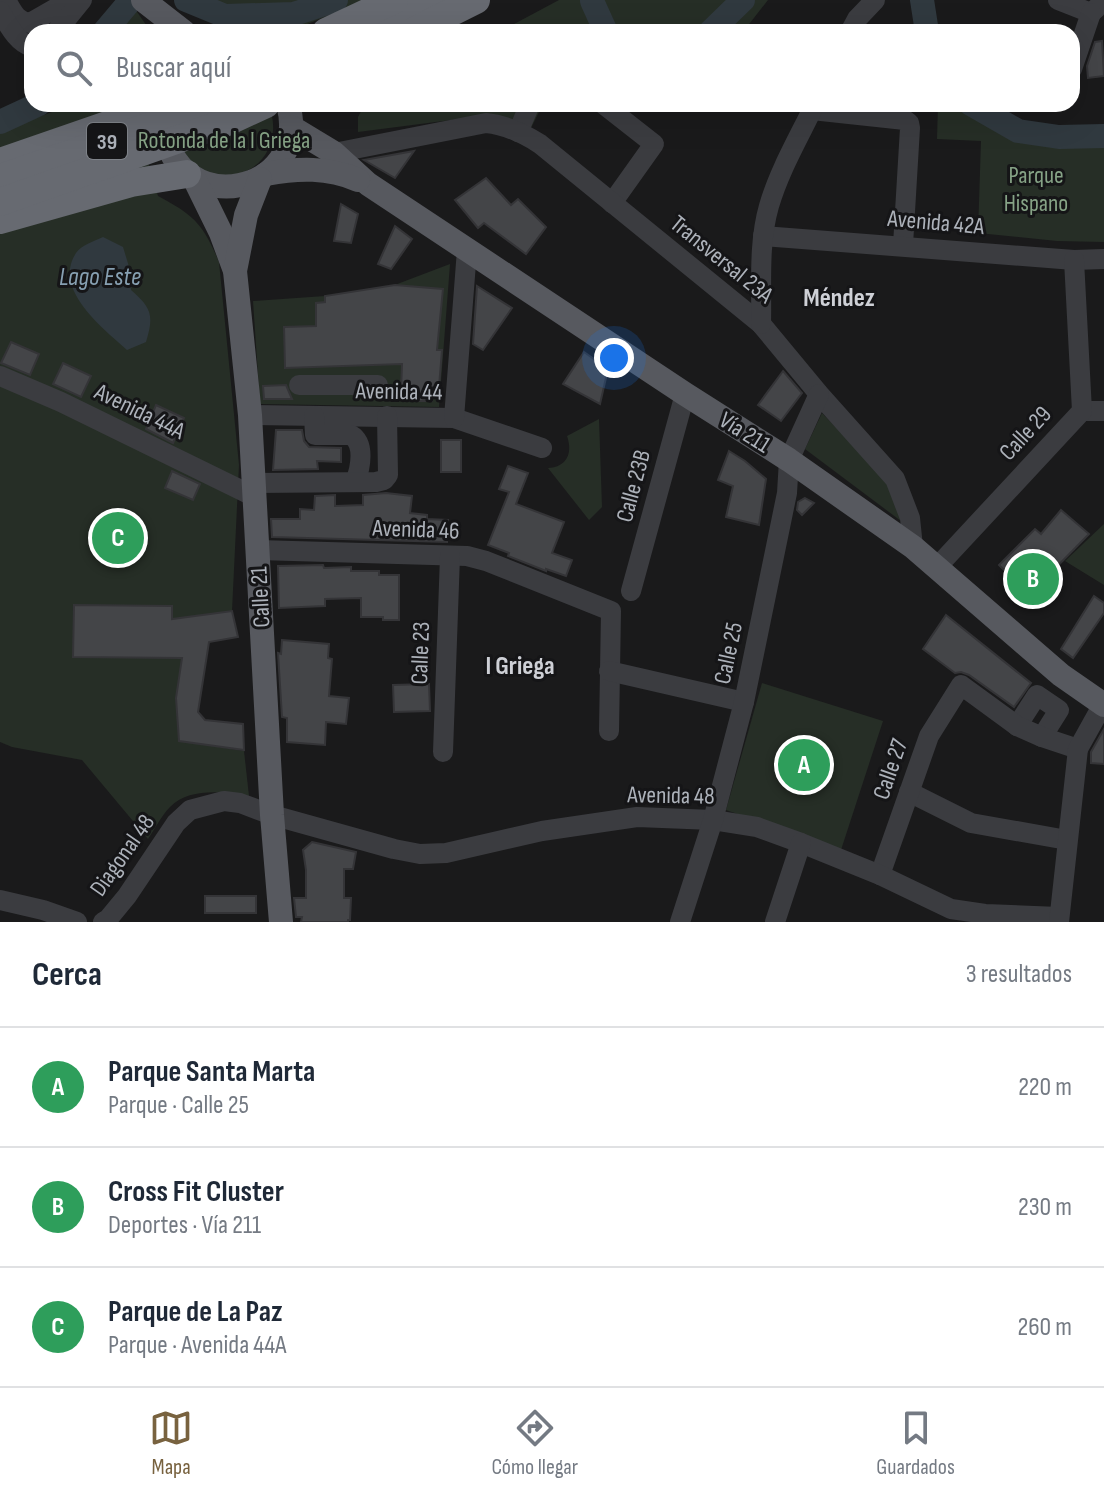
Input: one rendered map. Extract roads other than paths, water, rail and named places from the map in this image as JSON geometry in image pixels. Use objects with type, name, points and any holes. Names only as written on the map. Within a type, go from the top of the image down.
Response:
[{"type":"highway","points":[[343,24],[394,0]]},
{"type":"highway","points":[[385,24],[432,0]]},
{"type":"highway","points":[[428,24],[476,0]]},
{"type":"highway","points":[[12,158],[143,112]]},
{"type":"highway","name":"39","points":[[0,178],[191,112]]},
{"type":"highway","name":"39","points":[[0,202],[249,112]]},
{"type":"highway","points":[[12,158],[34,158],[43,165],[49,179],[47,198],[38,208]]},
{"type":"highway","points":[[0,220],[131,183],[191,176]]},
{"type":"main road","points":[[144,2],[154,24]]},
{"type":"main road","points":[[144,2],[173,24]]},
{"type":"main road","points":[[164,112],[166,141],[174,159],[191,176],[207,184],[234,187],[263,177],[279,161],[288,145],[289,116]]},
{"type":"main road","name":"Vía 211","points":[[289,116],[368,184],[789,460],[913,547],[1061,675],[1103,704]]},
{"type":"main road","name":"Vía 211","points":[[263,177],[287,170],[318,170],[349,176],[368,184]]},
{"type":"main road","name":"Calle 21","points":[[191,176],[217,224],[235,271],[250,415],[272,815],[281,922]]},
{"type":"main road","name":"Calle 21","points":[[235,271],[244,224],[263,177]]},
{"type":"street","points":[[6,0],[16,18],[30,23],[70,0]]},
{"type":"street","points":[[62,24],[82,0]]},
{"type":"street","points":[[854,24],[875,0]]},
{"type":"street","points":[[1058,0],[1098,9],[1080,51]]},
{"type":"street","points":[[0,11],[24,44]]},
{"type":"street","points":[[334,153],[486,123],[512,129],[524,112]]},
{"type":"street","points":[[612,203],[654,144],[613,112]]},
{"type":"street","points":[[761,324],[763,236],[769,205],[811,112]]},
{"type":"street","points":[[848,112],[909,123],[903,245]]},
{"type":"street","name":"Transversal 23A","points":[[512,129],[540,144],[761,324],[895,479],[910,518],[913,547]]},
{"type":"street","name":"Avenida 42A","points":[[763,236],[1074,260],[1104,259]]},
{"type":"street","points":[[454,418],[467,250]]},
{"type":"street","name":"Calle 29","points":[[937,567],[1082,411],[1074,260]]},
{"type":"street","name":"Avenida 44A","points":[[0,376],[254,490]]},
{"type":"street","points":[[299,385],[378,385]]},
{"type":"street","points":[[323,385],[315,435],[355,436],[360,443],[360,471],[355,482]]},
{"type":"street","name":"Calle 23B","points":[[631,591],[685,394]]},
{"type":"street","name":"Calle 25","points":[[680,922],[713,820],[744,702],[787,493],[789,460],[819,394]]},
{"type":"street","points":[[1082,411],[1104,411]]},
{"type":"street","name":"Avenida 44","points":[[250,415],[454,418],[542,448]]},
{"type":"street","points":[[254,490],[384,480],[388,475],[387,416]]},
{"type":"street","name":"Avenida 46","points":[[258,550],[467,556],[486,561],[611,611],[609,671]]},
{"type":"street","name":"Calle 23","points":[[443,752],[450,556]]},
{"type":"street","points":[[609,731],[609,671],[744,702]]},
{"type":"street","name":"Calle 27","points":[[880,875],[929,736],[961,685],[1017,726]]},
{"type":"street","points":[[1042,737],[1059,710],[1037,695],[1017,726],[1042,737],[1078,749]]},
{"type":"street","points":[[1059,920],[1078,749],[1103,704]]},
{"type":"street","points":[[909,792],[971,823],[1067,840]]},
{"type":"street","name":"Diagonal 48","points":[[103,922],[127,896],[176,823],[190,810],[224,801],[240,803],[272,815]]},
{"type":"street","name":"Avenida 48","points":[[272,815],[420,854],[446,853],[542,831],[637,817],[713,820],[757,827],[801,843],[880,875],[951,909],[1059,920]]},
{"type":"street","points":[[775,922],[801,843]]},
{"type":"street","points":[[3,906],[43,910],[77,922]]},
{"type":"water","name":"Lago Este","points":[[103,237],[123,247],[130,270],[131,290],[149,313],[146,342],[127,350],[84,307],[70,280],[70,267],[78,250]]},
{"type":"waterway","points":[[111,24],[131,0]]},
{"type":"waterway","points":[[186,0],[225,16],[294,14],[336,0]]},
{"type":"waterway","points":[[718,24],[743,0]]},
{"type":"waterway","points":[[922,0],[926,24]]},
{"type":"waterway","points":[[592,1],[602,24]]},
{"type":"waterway","points":[[0,122],[24,111]]},
{"type":"waterway","points":[[985,112],[1018,131],[1059,137],[1104,136]]},
{"type":"place","name":"Parque de La Paz","points":[[118,538]]},
{"type":"place","name":"Cross Fit Cluster","points":[[1033,579]]},
{"type":"place","name":"Parque Santa Marta","points":[[804,765]]},
{"type":"district","name":"Méndez","points":[[839,297]]},
{"type":"district","name":"I Griega","points":[[520,665]]},
{"type":"park label","name":"Rotonda de la I Griega","points":[[224,140]]},
{"type":"park label","name":"Parque Hispano","points":[[1036,189]]}]
